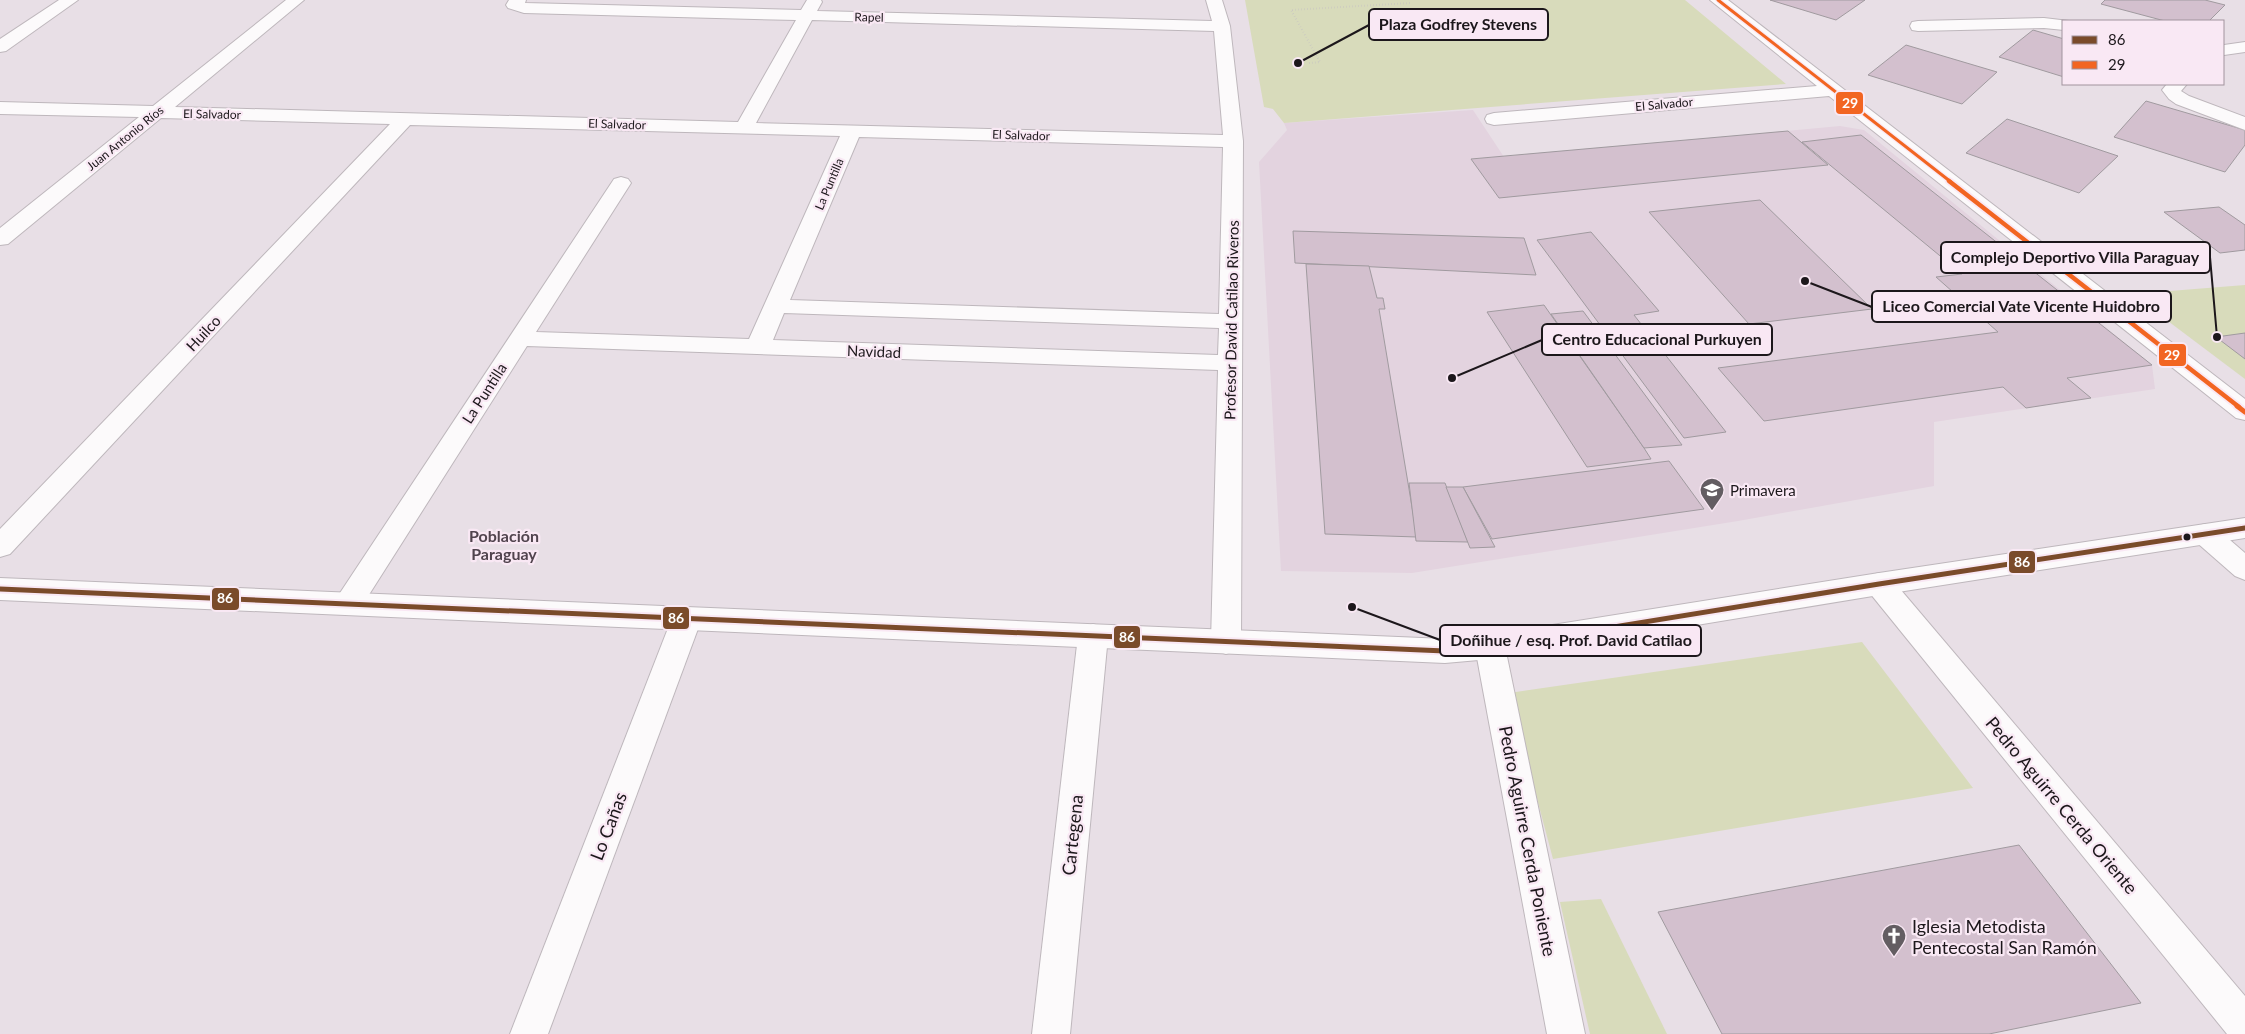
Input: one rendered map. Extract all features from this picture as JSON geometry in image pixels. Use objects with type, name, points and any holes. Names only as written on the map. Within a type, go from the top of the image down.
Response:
[{"type":"street","points":[[0,47],[70,0]]},
{"type":"street","name":"Juan Antonio Ríos","points":[[0,239],[296,0]]},
{"type":"street","name":"Profesor David Catilao Riveros","points":[[1214,0],[1222,26],[1233,141],[1226,642]]},
{"type":"street","points":[[1718,0],[2245,412]]},
{"type":"street","name":"Rapel","points":[[517,3],[811,8],[1222,26]]},
{"type":"street","points":[[744,128],[811,8]]},
{"type":"street","points":[[1918,26],[2044,23],[2062,25]]},
{"type":"street","points":[[2225,50],[2245,47]]},
{"type":"street","points":[[2177,85],[2171,90],[2173,95],[2188,104],[2227,115],[2245,124]]},
{"type":"street","name":"El Salvador","points":[[1494,119],[1834,90]]},
{"type":"street","name":"El Salvador","points":[[0,108],[1233,141]]},
{"type":"street","name":"Huilco","points":[[0,547],[405,118]]},
{"type":"street","name":"La Puntilla","points":[[758,347],[852,130]]},
{"type":"street","name":"La Puntilla","points":[[348,604],[621,182]]},
{"type":"street","points":[[776,306],[1231,321]]},
{"type":"street","name":"Navidad","points":[[519,339],[1230,363]]},
{"type":"street","points":[[0,589],[1437,651],[1490,648],[1879,584],[2245,528]]},
{"type":"street","points":[[2206,534],[2245,569]]},
{"type":"street","name":"Pedro Aguirre Cerda Oriente","points":[[1879,584],[2245,1026]]},
{"type":"street","name":"Lo Cañas","points":[[529,1034],[687,618]]},
{"type":"street","name":"Cartegena","points":[[1051,1034],[1092,636]]},
{"type":"street","name":"Pedro Aguirre Cerda Poniente","points":[[1490,648],[1566,1034]]},
{"type":"path","points":[[1309,63],[1320,62],[1291,10],[1410,3]]},
{"type":"shaded area","points":[[1473,110],[1504,157],[1840,126],[1864,130],[2152,365],[2155,389],[1934,422],[1934,486],[1738,521],[1412,573],[1281,571],[1259,162],[1287,130],[1284,123]]},
{"type":"green space","points":[[1245,0],[1685,0],[1786,84],[1284,123],[1273,109],[1264,107]]},
{"type":"green space","points":[[2245,285],[2245,379],[2132,294]]},
{"type":"green space","points":[[1862,642],[1973,788],[1553,859],[1509,693]]},
{"type":"green space","points":[[1601,899],[1667,1034],[1590,1034],[1560,902]]},
{"type":"building","points":[[1770,0],[1865,0],[1836,20]]},
{"type":"building","points":[[2105,0],[2205,0],[2225,5],[2210,20],[2161,20],[2101,4]]},
{"type":"building","points":[[2033,30],[2062,38],[2062,76],[1999,57]]},
{"type":"building","points":[[1906,45],[1997,72],[1962,104],[1868,75]]},
{"type":"building","points":[[2146,101],[2245,130],[2245,145],[2225,172],[2114,137]]},
{"type":"building","points":[[2007,119],[2118,156],[2079,193],[1966,153]]},
{"type":"building","points":[[1788,131],[1828,165],[1499,198],[1471,159]]},
{"type":"building","points":[[1861,135],[2152,365],[2067,378],[2091,398],[2026,408],[2003,387],[1764,421],[1718,368],[1998,332],[1936,277],[1962,274],[1802,142]]},
{"type":"building","points":[[1760,200],[1872,309],[1749,324],[1649,212]]},
{"type":"building","points":[[2219,207],[2245,225],[2245,250],[2220,253],[2164,212]]},
{"type":"building","points":[[1293,231],[1524,238],[1536,275],[1295,263]]},
{"type":"building","points":[[1591,232],[1659,311],[1634,315],[1726,432],[1684,438],[1537,240]]},
{"type":"building","points":[[1306,264],[1369,266],[1377,298],[1383,298],[1385,309],[1379,309],[1417,537],[1325,534]]},
{"type":"building","points":[[1544,305],[1651,459],[1587,467],[1487,312]]},
{"type":"building","points":[[1583,311],[1682,445],[1644,448],[1551,314]]},
{"type":"building","points":[[2245,333],[2245,359],[2216,337]]},
{"type":"building","points":[[1669,461],[1704,509],[1492,539],[1463,487]]},
{"type":"building","points":[[1409,483],[1445,483],[1468,542],[1416,541]]},
{"type":"building","points":[[1446,487],[1463,487],[1495,547],[1470,548]]},
{"type":"building","name":"Iglesia Metodista Pentecostal San Ramón","points":[[2019,845],[2141,1003],[1989,1034],[1722,1034],[1658,912]]},
{"type":"transit line","name":"29","points":[[1718,0],[2245,412]]},
{"type":"transit line","name":"86","points":[[0,589],[1445,651],[1490,647],[1879,584],[2245,528]]},
{"type":"place","name":"Plaza Godfrey Stevens","points":[[1298,63]]},
{"type":"place","name":"Liceo Comercial Vate Vicente Huidobro","points":[[1805,281]]},
{"type":"place","name":"Complejo Deportivo Villa Paraguay","points":[[2217,337]]},
{"type":"place","name":"Centro Educacional Purkuyen","points":[[1452,378]]},
{"type":"place","name":"Primavera","points":[[1712,511]]},
{"type":"place","name":"Doñihue / esq. Prof. David Catilao","points":[[1352,607]]},
{"type":"place","name":"Iglesia Metodista Pentecostal San Ramón","points":[[1894,957]]},
{"type":"district","name":"Población Paraguay","points":[[504,544]]}]
